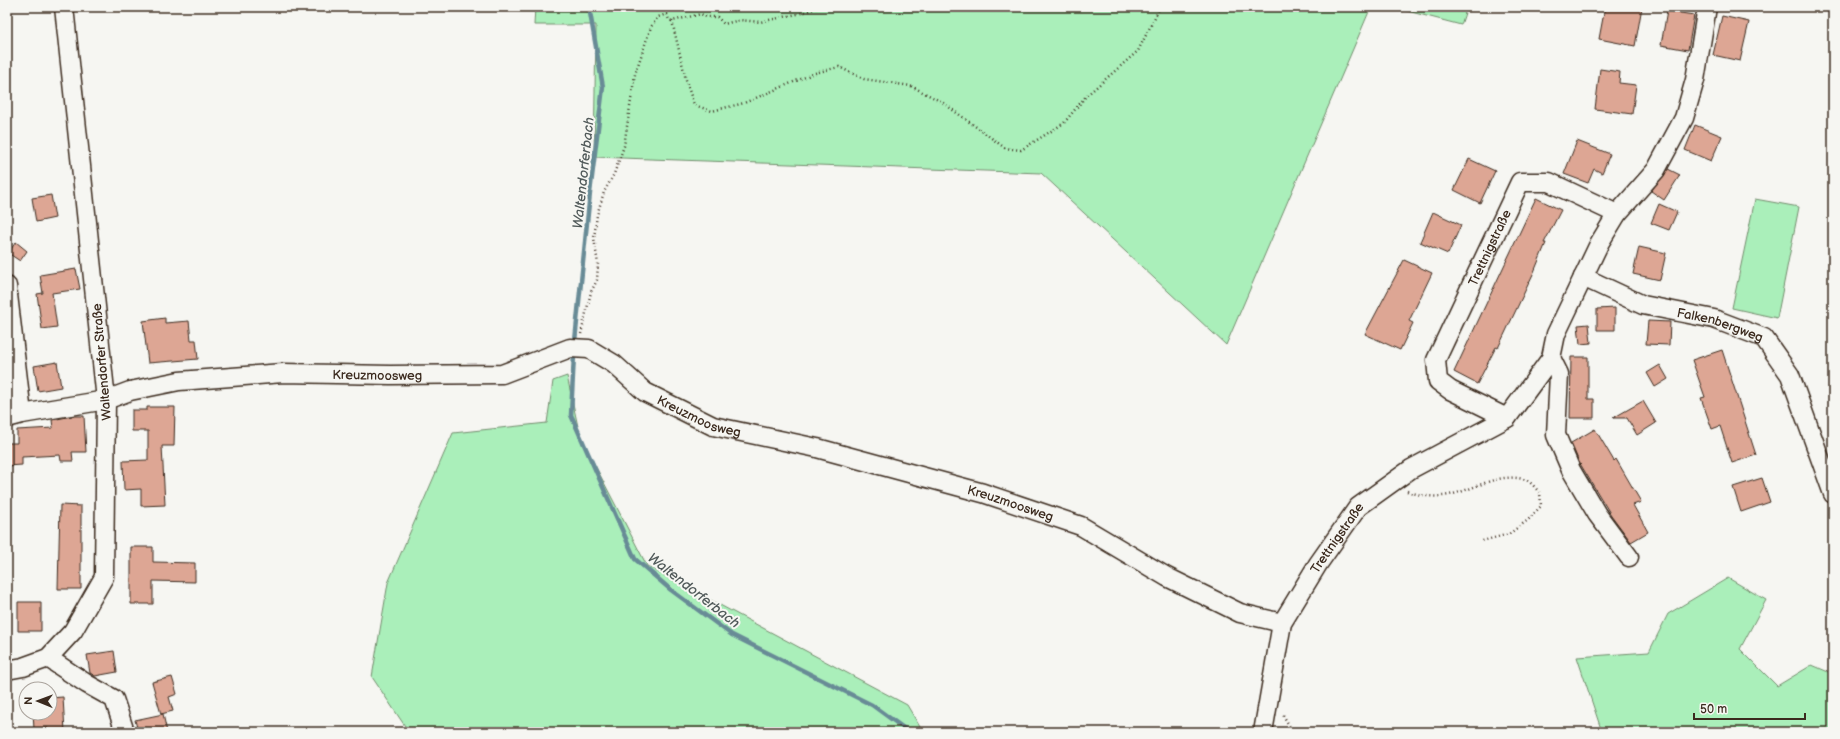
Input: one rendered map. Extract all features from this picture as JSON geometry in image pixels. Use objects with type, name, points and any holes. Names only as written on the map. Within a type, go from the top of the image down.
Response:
[{"type":"street","name":"Waltendorfer Straße","points":[[7,670],[23,667],[48,658],[73,631],[104,577],[106,400],[64,7]]},
{"type":"street","name":"Trettnigstraße","points":[[1264,732],[1282,623],[1318,564],[1358,507],[1411,469],[1507,418],[1550,358],[1556,334],[1600,242],[1617,214],[1656,170],[1684,118],[1695,80],[1707,7]]},
{"type":"street","name":"Trettnigstraße","points":[[1507,418],[1450,390],[1438,381],[1436,360],[1520,182],[1549,182],[1617,214]]},
{"type":"street","name":"Falkenbergweg","points":[[1583,277],[1643,304],[1714,319],[1764,338],[1790,376],[1833,494]]},
{"type":"street","points":[[7,286],[15,416]]},
{"type":"street","name":"Kreuzmoosweg","points":[[15,416],[106,400],[130,391],[180,381],[283,373],[390,375],[502,374],[570,348],[589,349],[614,364],[645,392],[713,426],[817,448],[976,491],[1081,526],[1167,577],[1240,613],[1282,623]]},
{"type":"street","points":[[1550,358],[1559,374],[1556,436],[1571,470],[1593,507],[1629,557]]},
{"type":"street","points":[[48,658],[86,684],[114,700],[125,732]]},
{"type":"path","points":[[666,7],[669,20],[672,21],[687,84],[694,105],[712,111],[744,103],[815,73],[839,67],[864,79],[911,86],[942,102],[1005,148],[1021,150],[1064,123],[1086,96],[1138,51],[1160,7]]},
{"type":"path","points":[[672,21],[701,14],[706,17],[717,17],[724,24],[740,20],[760,22],[802,13],[819,7]]},
{"type":"path","points":[[589,349],[580,333],[591,292],[597,280],[598,264],[594,238],[597,215],[604,192],[614,174],[624,146],[635,74],[651,27],[658,17],[667,14]]},
{"type":"path","points":[[1389,485],[1421,496],[1449,495],[1476,485],[1509,477],[1527,481],[1540,492],[1541,506],[1528,520],[1509,534],[1482,541]]},
{"type":"green space","points":[[535,7],[1371,7],[1226,345],[1041,173],[594,157],[596,25],[534,25]]},
{"type":"green space","points":[[1392,7],[1467,7],[1461,25]]},
{"type":"green space","points":[[1755,199],[1799,207],[1777,318],[1732,308]]},
{"type":"green space","points":[[567,376],[580,436],[647,566],[907,705],[923,732],[409,732],[372,677],[388,583],[453,433],[547,423],[553,381]]},
{"type":"green space","points":[[1728,578],[1766,600],[1740,649],[1777,686],[1812,665],[1833,674],[1833,732],[1602,732],[1577,657],[1649,652],[1668,614]]},
{"type":"building","points":[[1605,7],[1642,7],[1635,46],[1599,39]]},
{"type":"building","points":[[1667,11],[1694,15],[1688,50],[1661,45]]},
{"type":"building","points":[[1722,16],[1749,22],[1740,61],[1713,55]]},
{"type":"building","points":[[1600,69],[1620,72],[1619,83],[1636,85],[1632,114],[1595,109]]},
{"type":"building","points":[[1695,125],[1722,136],[1711,161],[1685,150]]},
{"type":"building","points":[[1577,141],[1610,154],[1602,173],[1594,169],[1588,183],[1564,174]]},
{"type":"building","points":[[1469,159],[1495,171],[1480,203],[1454,190]]},
{"type":"building","points":[[1668,169],[1680,175],[1664,200],[1651,191]]},
{"type":"building","points":[[51,195],[55,218],[36,222],[32,198]]},
{"type":"building","points":[[1536,198],[1561,210],[1544,243],[1546,243],[1534,272],[1498,348],[1496,347],[1477,384],[1454,372]]},
{"type":"building","points":[[1659,204],[1677,212],[1669,230],[1651,223]]},
{"type":"building","points":[[1433,212],[1461,225],[1448,254],[1420,242]]},
{"type":"building","points":[[16,242],[27,251],[20,261],[8,253]]},
{"type":"building","points":[[1639,247],[1666,253],[1660,280],[1633,274]]},
{"type":"building","points":[[1404,260],[1432,273],[1409,321],[1413,323],[1400,350],[1365,334]]},
{"type":"building","points":[[76,269],[80,289],[52,293],[57,327],[42,329],[37,294],[43,293],[40,275]]},
{"type":"building","points":[[1615,308],[1615,330],[1597,330],[1597,309]]},
{"type":"building","points":[[165,318],[165,323],[189,321],[191,340],[196,340],[198,359],[148,363],[143,321]]},
{"type":"building","points":[[1648,321],[1670,322],[1669,345],[1646,344]]},
{"type":"building","points":[[1589,324],[1591,343],[1580,344],[1578,325]]},
{"type":"building","points":[[1722,350],[1756,455],[1732,463],[1720,426],[1712,429],[1701,398],[1705,397],[1692,360]]},
{"type":"building","points":[[1571,357],[1588,357],[1588,399],[1594,399],[1594,418],[1570,418]]},
{"type":"building","points":[[57,362],[61,387],[38,391],[34,366]]},
{"type":"building","points":[[1660,365],[1668,379],[1655,387],[1647,373]]},
{"type":"building","points":[[1643,401],[1656,423],[1637,435],[1627,418],[1613,418]]},
{"type":"building","points":[[147,407],[175,407],[174,446],[162,446],[165,505],[141,506],[141,489],[124,490],[123,461],[148,460],[148,431],[132,431],[132,410],[147,410]]},
{"type":"building","points":[[72,416],[84,416],[86,452],[72,452],[73,461],[61,461],[60,455],[22,457],[22,465],[7,466],[7,443],[17,443],[17,430],[53,428],[52,420]]},
{"type":"building","points":[[1595,429],[1614,461],[1616,459],[1641,502],[1633,505],[1648,532],[1631,542],[1611,515],[1579,462],[1571,443]]},
{"type":"building","points":[[1762,478],[1770,502],[1741,512],[1733,487]]},
{"type":"building","points":[[60,505],[81,506],[81,589],[58,589]]},
{"type":"building","points":[[131,547],[153,547],[153,562],[195,563],[195,582],[153,581],[153,604],[131,604]]},
{"type":"building","points":[[18,602],[41,602],[41,631],[18,631]]},
{"type":"building","points":[[114,651],[117,672],[95,676],[90,673],[87,655]]},
{"type":"building","points":[[172,677],[177,694],[169,697],[173,711],[161,714],[152,682]]},
{"type":"building","points":[[58,697],[63,697],[65,732],[48,732],[48,728],[34,729],[34,721],[58,721]]},
{"type":"building","points":[[163,714],[167,732],[138,732],[135,720]]},
{"type":"waterway","name":"Waltendorferbach","points":[[575,341],[590,193],[603,87],[589,7]]},
{"type":"waterway","name":"Waltendorferbach","points":[[574,355],[571,415],[635,559],[671,590],[732,635],[872,705],[909,732]]}]
